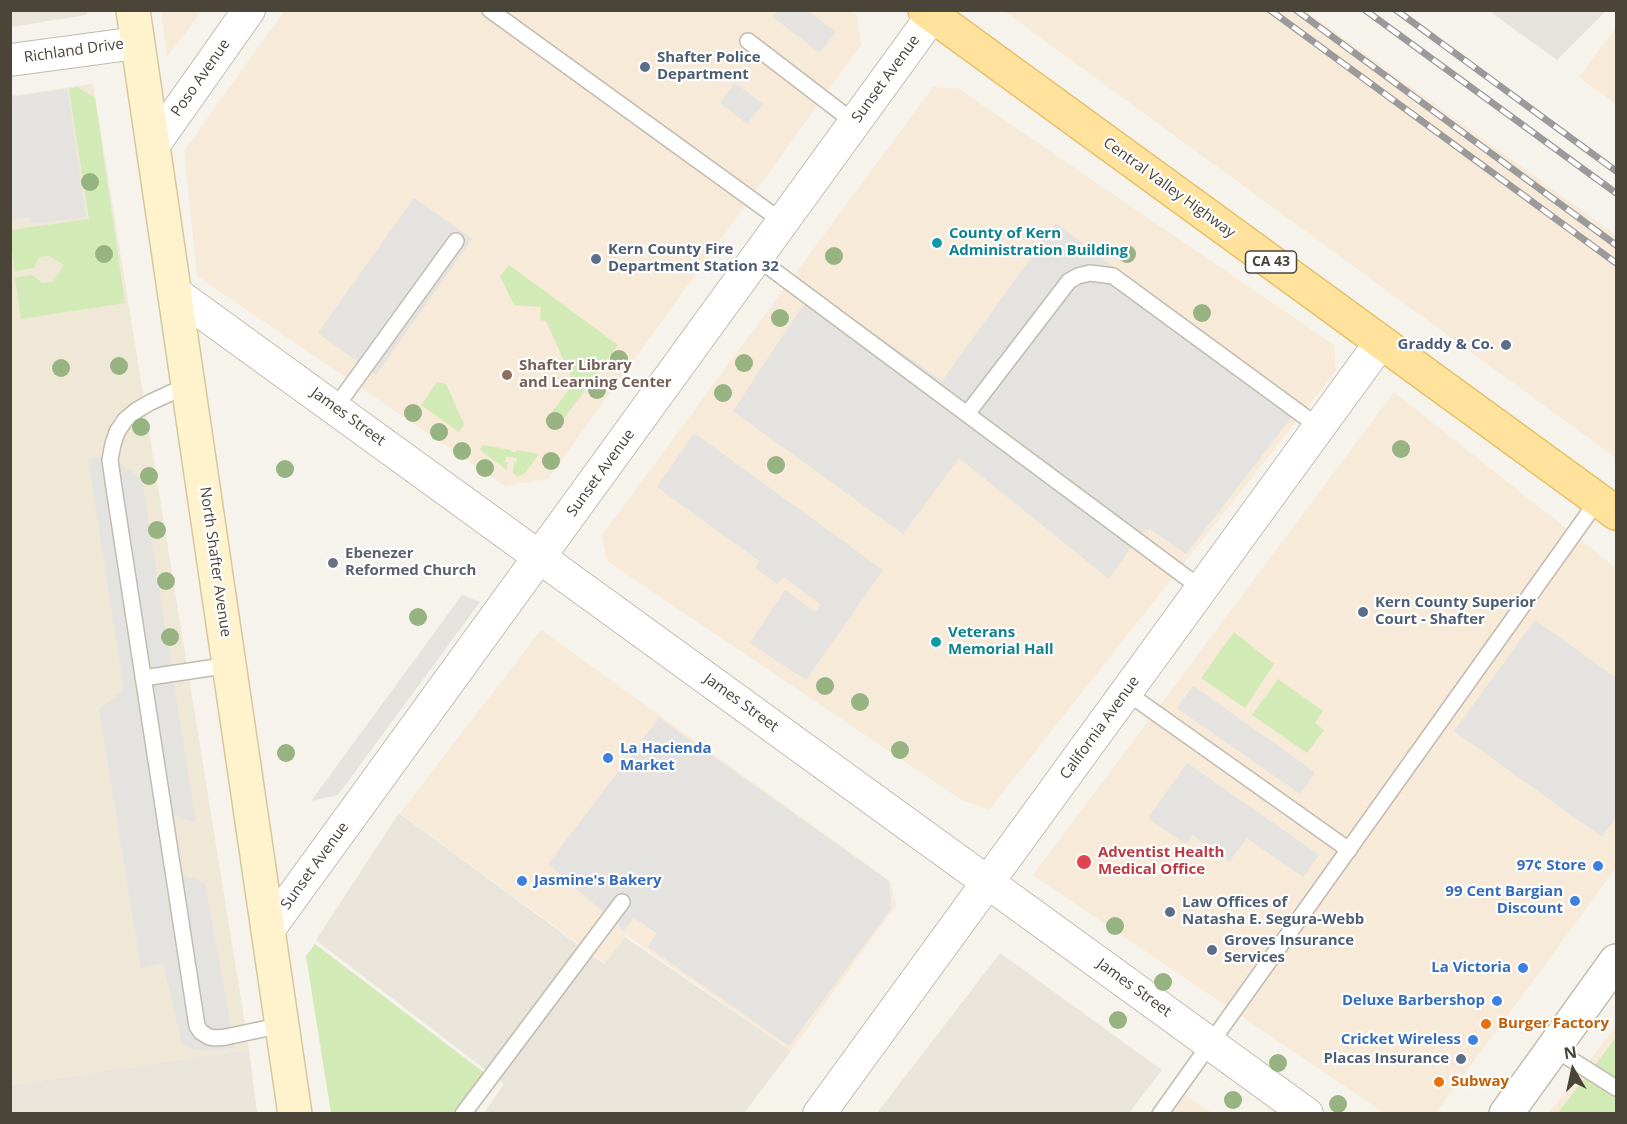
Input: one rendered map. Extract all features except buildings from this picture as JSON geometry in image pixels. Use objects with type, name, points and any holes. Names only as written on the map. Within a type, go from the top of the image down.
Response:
[{"type":"main road","name":"North Shafter Avenue","points":[[133,10],[295,1113]]},
{"type":"main road","name":"Central Valley Highway","points":[[928,13],[1607,506]]},
{"type":"street","name":"Poso Avenue","points":[[153,146],[249,10]]},
{"type":"street","name":"Sunset Avenue","points":[[269,929],[855,123],[928,13]]},
{"type":"street","name":"Richland Drive","points":[[10,60],[137,43]]},
{"type":"street","name":"James Street","points":[[174,291],[1307,1113]]},
{"type":"street","name":"California Avenue","points":[[819,1113],[1381,342]]},
{"type":"street","points":[[1506,1113],[1617,961]]},
{"type":"lane","points":[[490,10],[783,222]]},
{"type":"lane","points":[[748,41],[855,123]]},
{"type":"lane","points":[[335,408],[456,241]]},
{"type":"lane","points":[[757,258],[1202,589]]},
{"type":"lane","points":[[967,414],[1069,281],[1090,273],[1113,276],[1319,427]]},
{"type":"lane","points":[[188,385],[137,410],[125,420],[112,444],[110,460],[114,488],[197,1026],[201,1032],[216,1038],[282,1025]]},
{"type":"lane","points":[[1160,1113],[1349,850],[1607,506]]},
{"type":"lane","points":[[143,678],[230,665]]},
{"type":"lane","points":[[1126,692],[1349,850]]},
{"type":"lane","points":[[464,1113],[622,902]]},
{"type":"lane","points":[[1553,1048],[1617,1088]]},
{"type":"shaded area","points":[[11,10],[88,11],[86,15],[11,27]]},
{"type":"shaded area","points":[[778,10],[808,11],[836,32],[820,53],[773,17]]},
{"type":"shaded area","points":[[850,10],[857,15],[861,45],[548,479],[505,486],[197,276],[184,151],[284,11]]},
{"type":"shaded area","points":[[161,11],[202,11],[167,57]]},
{"type":"shaded area","points":[[1004,11],[1306,11],[1616,235],[1616,458]]},
{"type":"shaded area","points":[[1489,11],[1606,11],[1557,60]]},
{"type":"shaded area","points":[[1616,27],[1616,104],[1579,77]]},
{"type":"shaded area","points":[[735,83],[763,104],[747,124],[720,103]]},
{"type":"shaded area","points":[[93,84],[249,1049],[11,1085],[11,96]]},
{"type":"shaded area","points":[[933,87],[959,89],[1334,345],[1336,371],[989,810],[960,799],[607,561],[602,535]]},
{"type":"shaded area","points":[[67,89],[86,217],[31,224],[29,217],[11,220],[11,97]]},
{"type":"shaded area","points":[[414,198],[472,239],[376,375],[318,333]]},
{"type":"shaded area","points":[[1056,223],[1298,409],[1186,554],[1150,529],[1140,534],[1109,579],[959,458],[903,534],[733,411],[813,290],[942,381]]},
{"type":"shaded area","points":[[1394,392],[1616,568],[1616,868],[1436,1113],[1384,1113],[1033,875]]},
{"type":"shaded area","points":[[694,433],[883,570],[806,680],[750,643],[785,590],[815,612],[820,604],[784,577],[777,584],[755,568],[759,561],[657,487]]},
{"type":"shaded area","points":[[108,455],[142,479],[196,823],[171,817],[180,874],[205,883],[235,1048],[212,1051],[192,1049],[182,1045],[163,963],[141,968],[99,709],[124,690],[88,459]]},
{"type":"shaded area","points":[[462,595],[480,602],[338,795],[311,801]]},
{"type":"shaded area","points":[[1535,620],[1616,678],[1616,817],[1602,837],[1454,731]]},
{"type":"shaded area","points":[[541,630],[891,882],[896,905],[791,1051],[626,935],[605,963],[400,813]]},
{"type":"shaded area","points":[[1193,686],[1315,772],[1300,794],[1177,708]]},
{"type":"shaded area","points":[[659,718],[889,881],[891,909],[789,1046],[648,947],[657,933],[634,918],[624,930],[548,864]]},
{"type":"shaded area","points":[[1187,763],[1319,855],[1303,877],[1247,838],[1229,862],[1194,836],[1192,835],[1186,844],[1148,818]]},
{"type":"shaded area","points":[[399,813],[604,964],[625,937],[791,1051],[744,1113],[484,1113],[504,1084],[316,940]]},
{"type":"shaded area","points":[[1000,953],[1162,1070],[1129,1113],[877,1113]]},
{"type":"shaded area","points":[[1616,1026],[1616,1113],[1549,1113]]},
{"type":"shaded area","points":[[249,1049],[257,1113],[11,1113],[11,1085]]},
{"type":"shaded area","points":[[1180,1092],[1212,1113],[1164,1114]]},
{"type":"green space","points":[[77,87],[95,98],[125,303],[21,319],[15,278],[32,275],[42,283],[53,282],[64,265],[50,256],[39,257],[34,268],[15,271],[11,230],[89,219],[69,89]]},
{"type":"green space","points":[[509,265],[618,345],[556,429],[545,421],[574,383],[546,321],[540,320],[541,307],[514,305],[500,276]]},
{"type":"green space","points":[[437,382],[446,384],[464,424],[459,432],[421,405]]},
{"type":"green space","points":[[483,445],[511,450],[511,452],[516,452],[516,450],[539,454],[525,473],[518,477],[513,473],[514,462],[517,462],[517,458],[506,457],[507,470],[480,450]]},
{"type":"green space","points":[[1234,632],[1274,664],[1245,708],[1201,678]]},
{"type":"green space","points":[[1278,679],[1323,711],[1315,723],[1324,730],[1307,753],[1252,715]]},
{"type":"green space","points":[[315,944],[486,1074],[454,1113],[331,1113],[306,956]]},
{"type":"green space","points":[[1616,1037],[1616,1113],[1557,1114],[1602,1056]]},
{"type":"railway","points":[[1270,10],[1616,263]]},
{"type":"railway","points":[[1296,10],[1616,245]]},
{"type":"railway","points":[[1365,10],[1616,193]]},
{"type":"railway","points":[[1396,10],[1616,171]]},
{"type":"place","name":"Shafter Police Department","points":[[645,67]]},
{"type":"place","name":"County of Kern Administration Building","points":[[937,243]]},
{"type":"place","name":"Kern County Fire Department Station 32","points":[[596,259]]},
{"type":"place","name":"Graddy & Co.","points":[[1506,345]]},
{"type":"place","name":"Shafter Library and Learning Center","points":[[507,375]]},
{"type":"place","name":"Ebenezer Reformed Church","points":[[333,563]]},
{"type":"place","name":"Kern County Superior Court - Shafter","points":[[1363,612]]},
{"type":"place","name":"Veterans Memorial Hall","points":[[936,642]]},
{"type":"place","name":"La Hacienda Market","points":[[608,758]]},
{"type":"place","name":"Adventist Health Medical Office","points":[[1084,862]]},
{"type":"place","name":"97¢ Store","points":[[1598,866]]},
{"type":"place","name":"Jasmine's Bakery","points":[[522,881]]},
{"type":"place","name":"99 Cent Bargian Discount","points":[[1575,901]]},
{"type":"place","name":"Law Offices of Natasha E. Segura-Webb","points":[[1170,912]]},
{"type":"place","name":"Groves Insurance Services","points":[[1212,950]]},
{"type":"place","name":"La Victoria","points":[[1523,968]]},
{"type":"place","name":"Deluxe Barbershop","points":[[1497,1001]]},
{"type":"place","name":"Burger Factory","points":[[1486,1024]]},
{"type":"place","name":"Cricket Wireless","points":[[1473,1040]]},
{"type":"place","name":"Placas Insurance","points":[[1461,1059]]},
{"type":"place","name":"Subway","points":[[1439,1082]]}]
